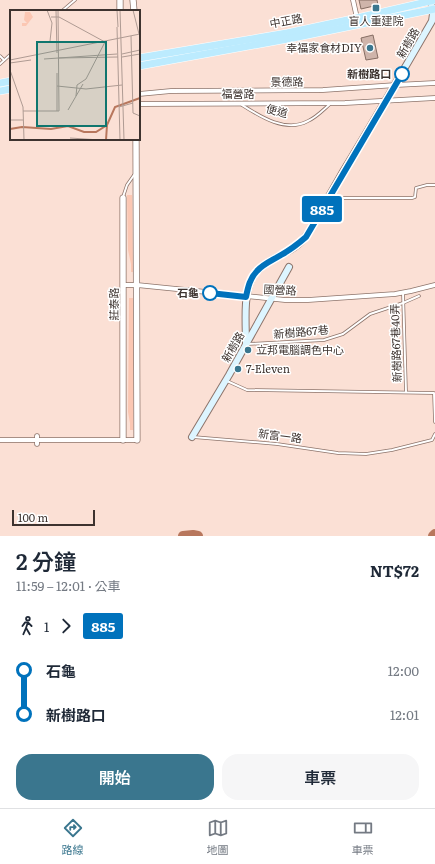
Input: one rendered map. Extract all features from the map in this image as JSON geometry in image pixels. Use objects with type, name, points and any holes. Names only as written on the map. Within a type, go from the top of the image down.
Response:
[{"type":"main road","name":"中正路","points":[[140,58],[357,18],[432,0]]},
{"type":"main road","name":"新樹路","points":[[246,297],[249,285],[257,270],[264,264],[292,249],[306,237],[432,21],[434,9],[432,0]]},
{"type":"main road","name":"中正路","points":[[140,66],[293,38],[434,9]]},
{"type":"main road","points":[[0,84],[10,82]]},
{"type":"main road","points":[[0,91],[10,89]]},
{"type":"main road","name":"新樹路","points":[[192,437],[226,380],[289,267]]},
{"type":"main road","points":[[246,297],[246,344]]},
{"type":"street","points":[[133,0],[134,10]]},
{"type":"street","points":[[353,0],[357,18]]},
{"type":"street","name":"景德路","points":[[140,94],[171,91],[323,90],[396,84],[435,83]]},
{"type":"street","name":"福營路","points":[[140,104],[331,103],[435,98]]},
{"type":"street","name":"莊泰路","points":[[136,140],[137,440]]},
{"type":"street","name":"莊泰路","points":[[123,198],[123,440]]},
{"type":"street","name":"國營路","points":[[124,285],[137,285],[246,297],[308,300],[403,293],[435,284]]},
{"type":"street","points":[[0,440],[137,440]]},
{"type":"lane","points":[[63,10],[75,0]]},
{"type":"lane","points":[[0,64],[10,55]]},
{"type":"lane","points":[[0,56],[4,60]]},
{"type":"lane","name":"便道","points":[[239,103],[269,121],[297,125],[316,117],[331,103]]},
{"type":"lane","name":"莊泰路","points":[[123,198],[127,185],[136,172]]},
{"type":"lane","points":[[328,198],[412,198],[415,197],[416,188],[427,185],[435,185]]},
{"type":"lane","name":"新樹路67巷40弄","points":[[403,293],[406,392]]},
{"type":"lane","name":"新樹路67巷","points":[[246,344],[324,340],[343,334],[370,314],[419,296]]},
{"type":"lane","points":[[246,322],[256,326]]},
{"type":"lane","points":[[226,380],[247,390],[434,393],[435,422]]},
{"type":"lane","name":"新富一路","points":[[192,437],[277,444],[338,453],[366,454],[392,450],[432,440],[435,434]]},
{"type":"shaded area","points":[[127,195],[132,195],[133,272],[131,272],[128,250]]},
{"type":"shaded area","points":[[129,298],[133,298],[133,430],[130,430],[128,412]]},
{"type":"building","points":[[359,0],[377,0],[378,5],[361,9]]},
{"type":"building","name":"幸福家食材DIY","points":[[373,35],[378,58],[366,60],[361,38]]},
{"type":"waterway","points":[[183,536],[198,536]]},
{"type":"bus line","name":"885","points":[[210,293],[246,297],[249,285],[257,270],[264,264],[292,249],[306,237],[402,74]]},
{"type":"place","name":"盲人重建院","points":[[376,8]]},
{"type":"place","name":"幸福家食材DIY","points":[[370,48]]},
{"type":"place","name":"新樹路口","points":[[402,74]]},
{"type":"place","name":"石龜","points":[[210,293]]},
{"type":"place","name":"立邦電腦調色中心","points":[[248,350]]},
{"type":"place","name":"7-Eleven","points":[[238,369]]}]
